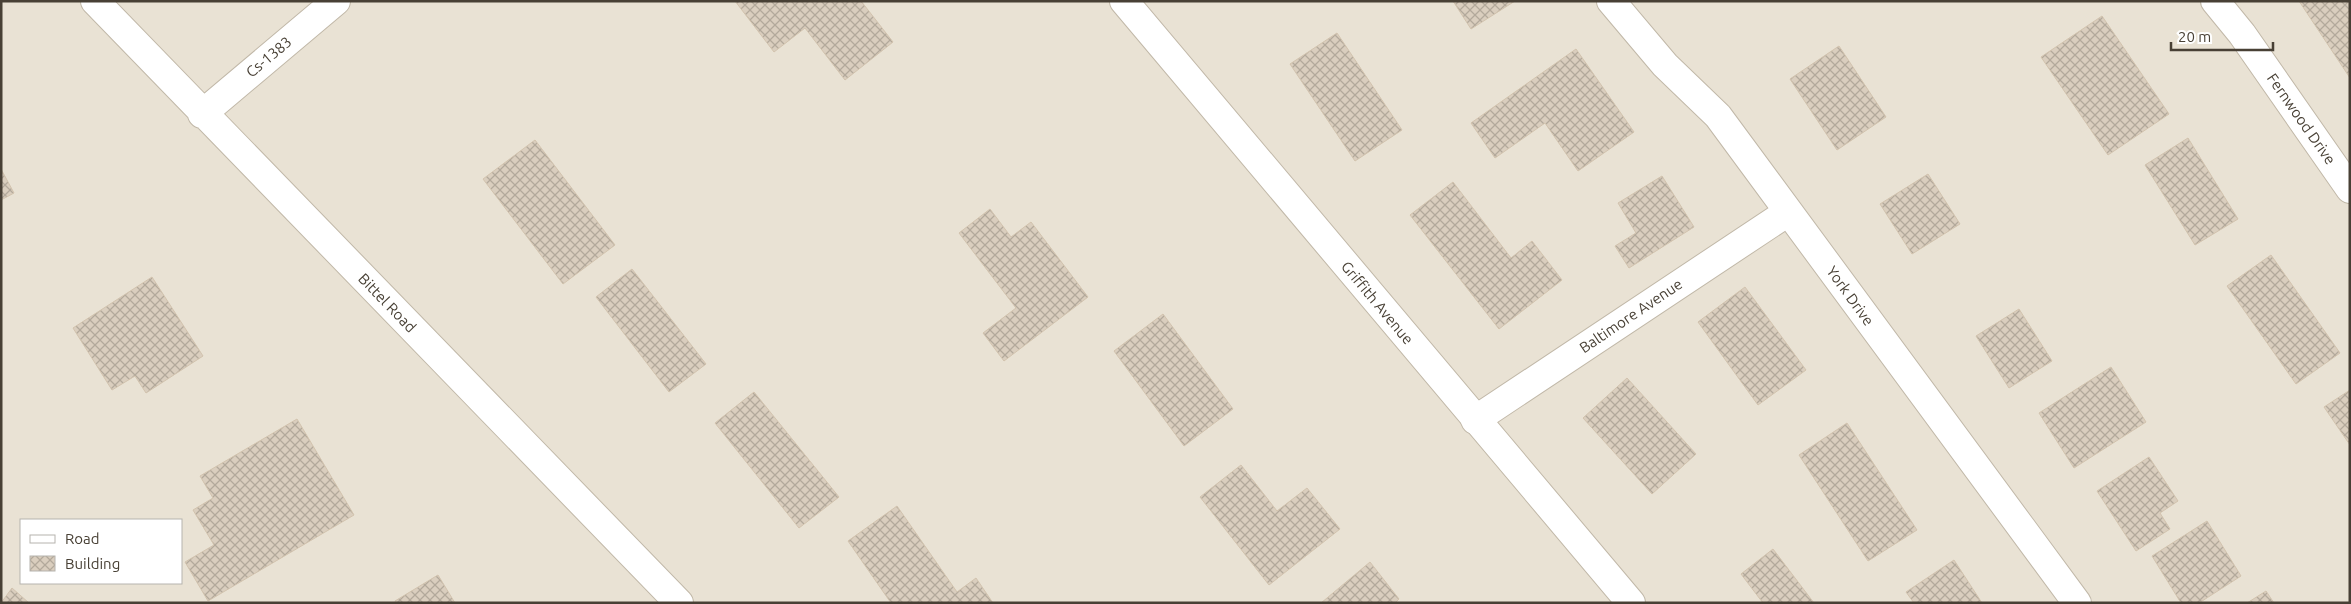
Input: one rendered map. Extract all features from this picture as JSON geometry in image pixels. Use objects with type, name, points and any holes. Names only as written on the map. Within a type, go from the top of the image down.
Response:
[{"type":"street","name":"Bittel Road","points":[[95,1],[202,114],[679,603]]},
{"type":"street","name":"Cs-1383","points":[[202,114],[336,1]]},
{"type":"street","name":"Griffith Avenue","points":[[1124,1],[1631,603]]},
{"type":"street","name":"York Drive","points":[[1611,1],[1665,65],[1718,116],[2077,603]]},
{"type":"street","name":"Fernwood Drive","points":[[2215,1],[2242,34],[2350,189]]},
{"type":"street","name":"Baltimore Avenue","points":[[1475,420],[1788,212]]},
{"type":"shaded area","points":[[1,1],[2350,1],[2350,603],[1,603]]},
{"type":"building","points":[[735,1],[861,1],[893,42],[845,80],[805,28],[774,52]]},
{"type":"building","points":[[1453,1],[1515,1],[1471,29]]},
{"type":"building","points":[[2299,1],[2350,1],[2350,78]]},
{"type":"building","points":[[2102,16],[2169,114],[2108,155],[2041,57]]},
{"type":"building","points":[[1337,33],[1402,130],[1355,161],[1290,64]]},
{"type":"building","points":[[1839,46],[1886,117],[1837,150],[1790,79]]},
{"type":"building","points":[[1576,49],[1634,132],[1578,171],[1545,123],[1495,158],[1471,123]]},
{"type":"building","points":[[2188,138],[2238,219],[2195,245],[2145,165]]},
{"type":"building","points":[[535,140],[615,245],[563,284],[483,179]]},
{"type":"building","points":[[1,169],[14,193],[1,200]]},
{"type":"building","points":[[1928,174],[1960,224],[1912,254],[1880,204]]},
{"type":"building","points":[[1662,176],[1694,227],[1629,268],[1615,246],[1636,233],[1618,203]]},
{"type":"building","points":[[1453,182],[1511,258],[1532,241],[1562,280],[1499,329],[1410,215]]},
{"type":"building","points":[[990,209],[1011,237],[1031,222],[1088,297],[1004,361],[983,333],[1016,308],[959,233]]},
{"type":"building","points":[[2271,255],[2340,353],[2296,384],[2227,286]]},
{"type":"building","points":[[632,269],[706,364],[669,392],[596,297]]},
{"type":"building","points":[[152,277],[203,356],[146,393],[135,376],[112,390],[73,328]]},
{"type":"building","points":[[1745,287],[1806,370],[1758,405],[1698,322]]},
{"type":"building","points":[[2019,309],[2052,361],[2009,388],[1976,336]]},
{"type":"building","points":[[1163,314],[1233,409],[1184,446],[1114,351]]},
{"type":"building","points":[[2111,367],[2146,422],[2074,468],[2039,413]]},
{"type":"building","points":[[1627,378],[1696,454],[1652,494],[1583,418]]},
{"type":"building","points":[[2350,390],[2350,445],[2324,407]]},
{"type":"building","points":[[754,392],[839,497],[799,528],[715,423]]},
{"type":"building","points":[[297,419],[354,515],[208,601],[185,562],[214,545],[193,510],[213,498],[200,476]]},
{"type":"building","points":[[1847,423],[1917,530],[1868,561],[1799,455]]},
{"type":"building","points":[[2149,457],[2178,501],[2160,513],[2170,529],[2136,551],[2097,491]]},
{"type":"building","points":[[1241,465],[1277,511],[1307,488],[1340,529],[1269,585],[1200,497]]},
{"type":"building","points":[[897,506],[957,592],[976,578],[993,603],[891,603],[848,541]]},
{"type":"building","points":[[2207,521],[2241,576],[2199,603],[2181,603],[2152,556]]},
{"type":"building","points":[[1773,549],[1814,603],[1763,603],[1741,574]]},
{"type":"building","points":[[1954,560],[1982,603],[1914,603],[1906,592]]},
{"type":"building","points":[[1370,562],[1399,599],[1395,603],[1321,603]]},
{"type":"building","points":[[438,575],[455,603],[396,603],[395,601]]},
{"type":"building","points":[[12,588],[29,603],[1,603]]},
{"type":"building","points":[[2266,591],[2274,603],[2247,603]]}]
